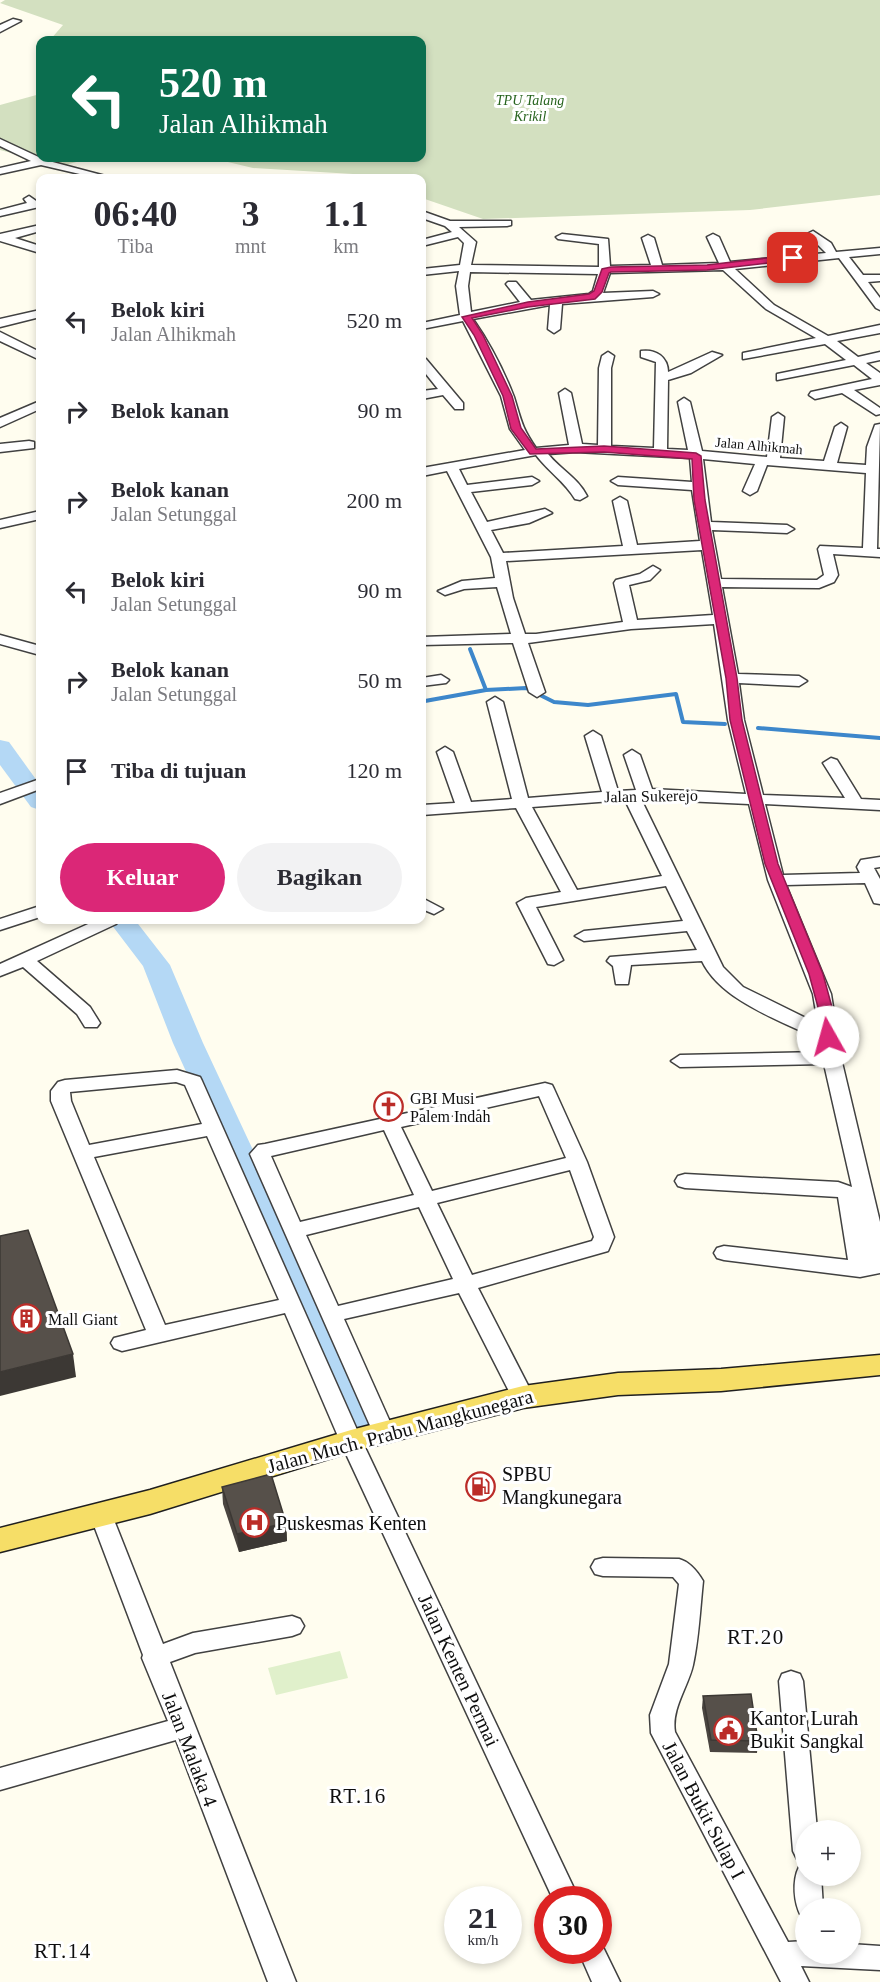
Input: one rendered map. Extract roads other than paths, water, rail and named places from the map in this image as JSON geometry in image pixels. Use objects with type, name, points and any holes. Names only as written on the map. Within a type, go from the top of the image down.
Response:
[{"type":"main road","name":"Jalan Much. Prabu Mangkunegara","points":[[0,1540],[101,1515],[384,1432],[523,1397],[618,1384],[721,1380],[880,1365]]},
{"type":"street","points":[[0,29],[16,21]]},
{"type":"street","points":[[0,142],[36,162]]},
{"type":"street","points":[[0,171],[38,163],[89,174]]},
{"type":"street","points":[[0,213],[35,206],[29,199]]},
{"type":"street","points":[[426,216],[449,224],[462,233],[470,245],[462,293],[466,317],[478,335],[507,396],[516,429],[555,471],[575,485],[580,496]]},
{"type":"street","points":[[449,224],[507,223]]},
{"type":"street","points":[[2,238],[36,229]]},
{"type":"street","points":[[426,242],[462,233]]},
{"type":"street","points":[[813,234],[860,279],[880,306]]},
{"type":"street","points":[[562,237],[604,241],[605,271],[598,292],[592,297]]},
{"type":"street","points":[[713,237],[726,266],[777,313],[827,340],[880,380]]},
{"type":"street","points":[[2,238],[36,249]]},
{"type":"street","points":[[648,238],[658,270]]},
{"type":"street","points":[[775,246],[780,255],[776,257],[778,260]]},
{"type":"street","points":[[426,272],[465,268],[658,270],[726,266],[880,251]]},
{"type":"street","points":[[860,279],[880,278]]},
{"type":"street","points":[[512,284],[528,304]]},
{"type":"street","points":[[426,325],[528,304],[592,297],[653,294]]},
{"type":"street","points":[[554,329],[556,301]]},
{"type":"street","points":[[0,323],[36,315]]},
{"type":"street","points":[[747,356],[880,329]]},
{"type":"street","points":[[0,336],[36,354]]},
{"type":"street","points":[[645,354],[661,359],[660,452]]},
{"type":"street","points":[[662,378],[687,370],[716,355]]},
{"type":"street","points":[[604,449],[604,368],[608,356]]},
{"type":"street","points":[[781,377],[880,356]]},
{"type":"street","points":[[426,367],[459,406]]},
{"type":"street","points":[[815,395],[880,380]]},
{"type":"street","points":[[844,388],[876,411]]},
{"type":"street","points":[[426,394],[446,391]]},
{"type":"street","points":[[565,393],[576,448]]},
{"type":"street","points":[[684,402],[696,456],[736,720],[776,880],[816,974],[826,1011],[828,1037],[873,1269]]},
{"type":"street","points":[[0,423],[36,407]]},
{"type":"street","points":[[750,491],[767,462],[778,417]]},
{"type":"street","points":[[829,467],[841,427]]},
{"type":"street","points":[[716,584],[819,584],[829,579],[831,575],[825,549],[875,552],[877,496],[875,438],[880,428]]},
{"type":"street","points":[[0,448],[29,445]]},
{"type":"street","name":"Jalan Alhikmah","points":[[426,471],[536,452],[576,448],[660,452],[876,470]]},
{"type":"street","points":[[452,468],[498,557],[519,639],[537,692]]},
{"type":"street","points":[[463,489],[532,481]]},
{"type":"street","points":[[618,481],[699,486]]},
{"type":"street","points":[[620,501],[631,550]]},
{"type":"street","points":[[482,527],[524,520],[545,513]]},
{"type":"street","points":[[0,524],[36,516]]},
{"type":"street","points":[[706,526],[787,529]]},
{"type":"street","points":[[498,557],[708,545]]},
{"type":"street","points":[[631,626],[621,583],[645,577],[653,570]]},
{"type":"street","points":[[445,591],[462,585],[503,582]]},
{"type":"street","points":[[426,641],[519,639],[631,626],[720,619]]},
{"type":"street","points":[[0,639],[36,650]]},
{"type":"street","points":[[731,678],[799,681]]},
{"type":"street","points":[[426,681],[441,680]]},
{"type":"street","points":[[495,702],[521,802],[571,894]]},
{"type":"street","points":[[593,736],[599,762],[612,797]]},
{"type":"street","points":[[445,752],[464,806]]},
{"type":"street","points":[[632,755],[638,795],[670,880],[715,970],[731,987],[828,1037]]},
{"type":"street","points":[[831,764],[856,804]]},
{"type":"street","points":[[0,799],[33,787]]},
{"type":"street","name":"Jalan Sukerejo","points":[[426,810],[638,795],[755,798],[880,805]]},
{"type":"street","points":[[880,861],[867,864],[865,867],[880,899]]},
{"type":"street","points":[[776,880],[871,878]]},
{"type":"street","points":[[554,960],[525,904],[571,894],[670,880]]},
{"type":"street","points":[[0,925],[36,912]]},
{"type":"street","points":[[0,971],[101,924]]},
{"type":"street","points":[[584,936],[692,925]]},
{"type":"street","points":[[622,980],[619,961],[707,955]]},
{"type":"street","points":[[25,960],[84,1011],[91,1023]]},
{"type":"street","points":[[680,1061],[832,1058]]},
{"type":"street","name":"Jalan Kenten Permai","points":[[83,1154],[61,1101],[60,1091],[65,1086],[177,1076],[189,1078],[196,1086],[351,1442],[561,1886]]},
{"type":"street","points":[[331,1315],[465,1284],[602,1246],[604,1237],[577,1162],[545,1089],[265,1150],[260,1154],[293,1231],[331,1315],[384,1432]]},
{"type":"street","points":[[390,1123],[465,1284],[523,1397]]},
{"type":"street","points":[[158,1333],[83,1154],[213,1128]]},
{"type":"street","points":[[293,1231],[577,1162]]},
{"type":"street","points":[[685,1181],[838,1189],[845,1192],[873,1269]]},
{"type":"street","points":[[724,1253],[873,1269]]},
{"type":"street","points":[[122,1343],[292,1304]]},
{"type":"street","name":"Jalan Malaka 4","points":[[101,1515],[181,1728],[282,1982]]},
{"type":"street","name":"Jalan Bukit Sulap I","points":[[603,1567],[679,1568],[691,1581],[678,1679],[661,1715],[661,1723],[795,1982]]},
{"type":"street","points":[[154,1658],[193,1643],[292,1626]]},
{"type":"street","points":[[791,1682],[803,1820]]},
{"type":"street","points":[[0,1779],[181,1728]]},
{"type":"street","points":[[780,1954],[795,1954]]},
{"type":"street","points":[[861,1957],[880,1958]]},
{"type":"street","points":[[598,1964],[606,1982]]},
{"type":"waterway","points":[[470,649],[486,690]]},
{"type":"waterway","points":[[486,690],[526,688],[554,702],[588,705],[676,694],[683,722],[725,724]]},
{"type":"waterway","points":[[426,701],[486,690]]},
{"type":"waterway","points":[[758,728],[880,738]]},
{"type":"waterway","points":[[0,747],[36,796]]},
{"type":"waterway","points":[[124,924],[156,965],[188,1043],[369,1435]]},
{"type":"place","name":"GBI Musi Palem Indah","points":[[389,1107]]},
{"type":"place","name":"Mall Giant","points":[[27,1319]]},
{"type":"place","name":"SPBU Mangkunegara","points":[[481,1486]]},
{"type":"place","name":"Puskesmas Kenten","points":[[255,1523]]},
{"type":"place","name":"Kantor Lurah Bukit Sangkal","points":[[729,1730]]},
{"type":"district","name":"RT.20","points":[[756,1637]]},
{"type":"district","name":"RT.16","points":[[358,1796]]},
{"type":"district","name":"RT.14","points":[[63,1951]]},
{"type":"park label","name":"TPU Talang Krikil","points":[[530,108]]}]
